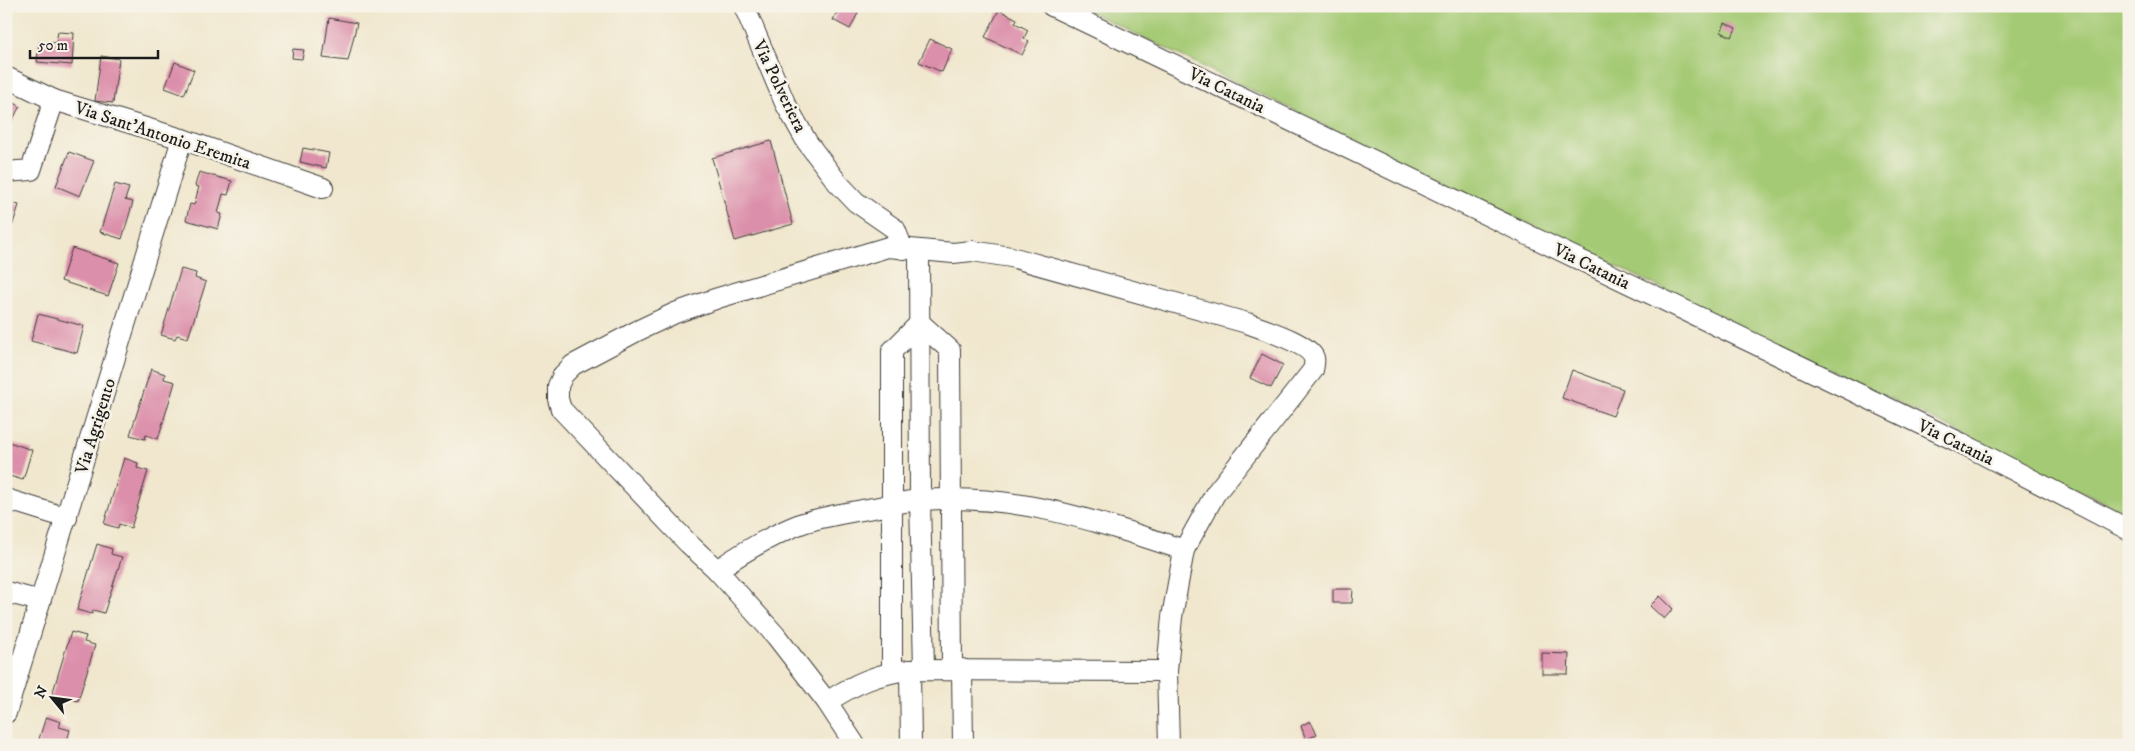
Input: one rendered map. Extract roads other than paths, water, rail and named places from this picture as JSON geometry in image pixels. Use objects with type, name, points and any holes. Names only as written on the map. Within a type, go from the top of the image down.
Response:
[{"type":"street","name":"Via Polveriera","points":[[744,6],[785,103],[808,142],[836,182],[856,202],[895,230],[911,250]]},
{"type":"street","name":"Via Catania","points":[[1052,6],[1958,442],[2129,530]]},
{"type":"street","name":"Via Sant'Antonio Eremita","points":[[6,76],[54,100],[182,139],[323,188]]},
{"type":"street","points":[[6,172],[32,170],[54,100]]},
{"type":"street","name":"Via Agrigento","points":[[6,713],[182,139]]},
{"type":"street","points":[[855,745],[827,702],[776,636],[717,570],[688,543],[561,409],[558,399],[558,386],[563,375],[573,365],[675,313],[760,285],[888,247],[953,254],[972,251],[1011,257],[1247,323],[1275,333],[1311,352],[1315,360],[1313,370],[1215,494],[1184,550],[1172,617],[1168,671],[1169,745]]},
{"type":"street","points":[[909,670],[920,500],[920,323],[911,250]]},
{"type":"street","points":[[920,323],[950,350],[951,499],[957,669],[963,745]]},
{"type":"street","points":[[911,745],[909,670],[893,504],[892,351],[920,323]]},
{"type":"street","points":[[6,499],[67,518]]},
{"type":"street","points":[[717,570],[744,551],[800,524],[830,516],[920,500],[984,500],[1049,509],[1113,526],[1184,550]]},
{"type":"street","points":[[6,592],[40,602]]},
{"type":"street","points":[[827,702],[868,678],[909,670],[1168,671]]}]
